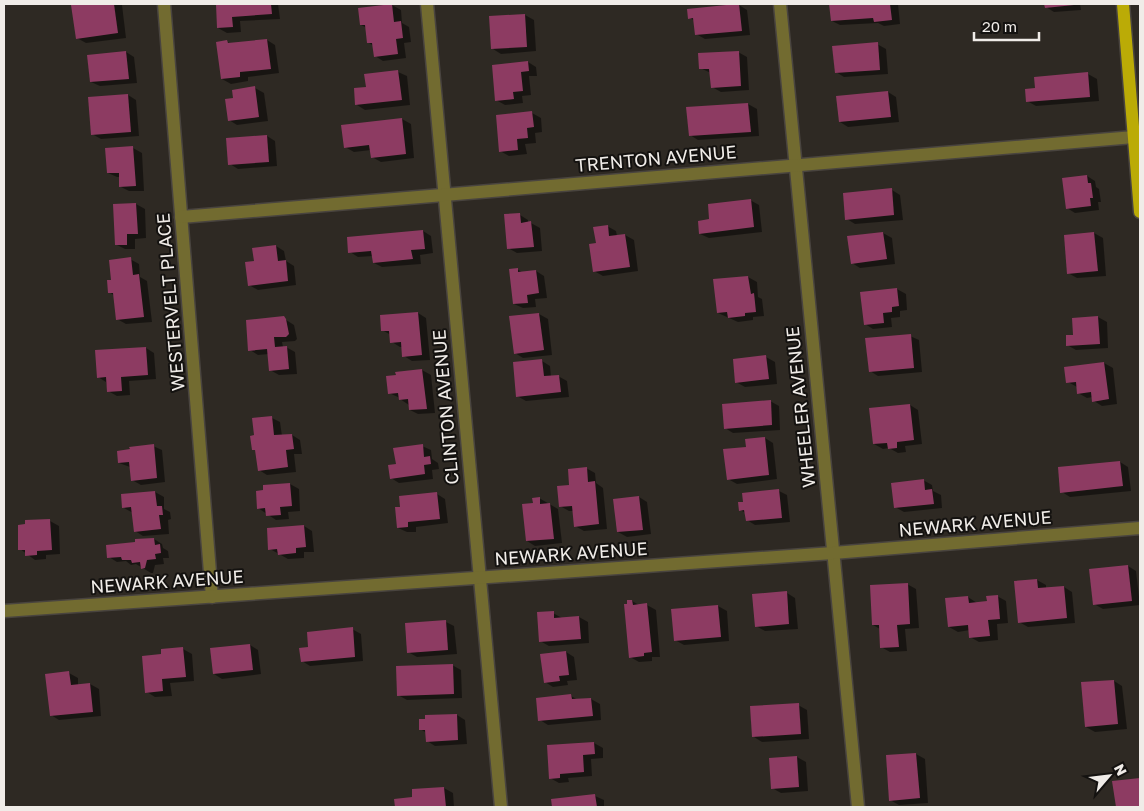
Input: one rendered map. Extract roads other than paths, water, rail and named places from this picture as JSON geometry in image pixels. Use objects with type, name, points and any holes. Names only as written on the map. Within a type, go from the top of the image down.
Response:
[{"type":"main road","points":[[1123,4],[1134,137],[1138,157],[1140,212]]},
{"type":"street","name":"WESTERVELT PLACE","points":[[164,4],[212,596]]},
{"type":"street","name":"CLINTON AVENUE","points":[[427,4],[501,807]]},
{"type":"street","name":"WHEELER AVENUE","points":[[780,4],[858,807]]},
{"type":"street","name":"TRENTON AVENUE","points":[[181,217],[1134,137]]},
{"type":"street","name":"NEWARK AVENUE","points":[[4,611],[833,553],[1140,528]]}]
